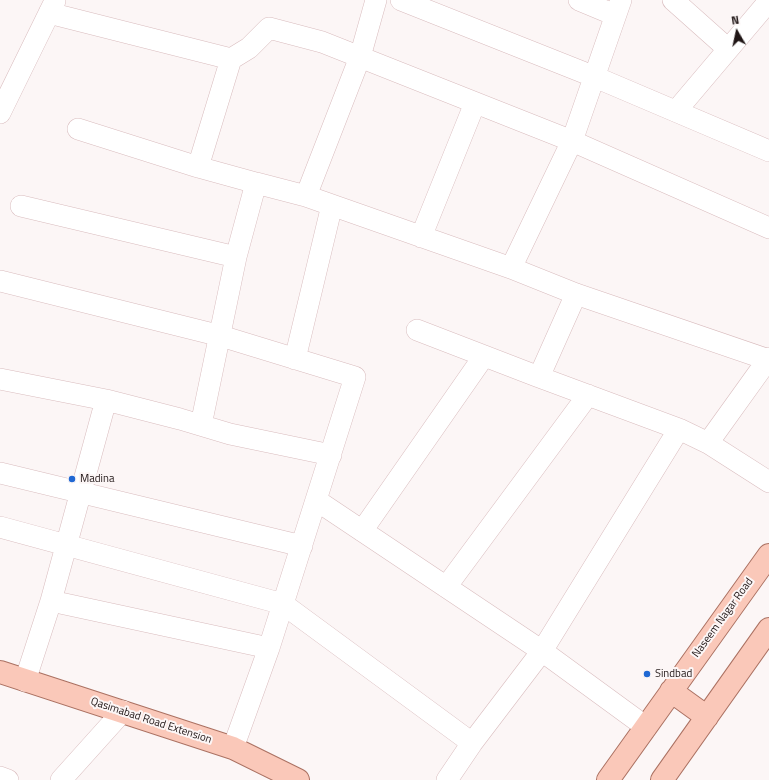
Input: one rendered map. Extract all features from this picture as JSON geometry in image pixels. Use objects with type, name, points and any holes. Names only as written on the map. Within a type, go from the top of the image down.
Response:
[{"type":"main road","name":"Naseem Nagar Road","points":[[608,780],[769,555]]},
{"type":"main road","points":[[662,780],[769,629]]},
{"type":"main road","name":"Qasimabad Road Extension","points":[[0,672],[233,748],[298,780]]},
{"type":"main road","points":[[671,690],[707,717]]},
{"type":"street","points":[[306,196],[360,57],[376,0]]},
{"type":"street","points":[[401,0],[595,77],[769,151]]},
{"type":"street","points":[[511,268],[572,141],[618,8],[579,0]]},
{"type":"street","points":[[673,0],[728,49]]},
{"type":"street","points":[[676,111],[769,1]]},
{"type":"street","points":[[0,113],[52,6],[231,59]]},
{"type":"street","points":[[198,167],[231,59],[249,48],[269,28],[322,42],[572,141],[769,228]]},
{"type":"street","points":[[421,237],[475,103]]},
{"type":"street","points":[[78,128],[198,167],[306,196],[511,268],[576,294],[769,359],[708,443]]},
{"type":"street","points":[[201,425],[236,257],[256,183]]},
{"type":"street","points":[[295,359],[332,205]]},
{"type":"street","points":[[21,206],[236,257]]},
{"type":"street","points":[[0,281],[220,336],[355,377],[269,648],[233,748]]},
{"type":"street","points":[[539,377],[576,294]]},
{"type":"street","points":[[417,330],[679,429],[708,443],[769,482]]},
{"type":"street","points":[[362,531],[484,356]]},
{"type":"street","points":[[0,379],[106,400],[230,434],[331,455]]},
{"type":"street","points":[[446,587],[588,395]]},
{"type":"street","points":[[25,681],[51,601],[106,400]]},
{"type":"street","points":[[447,780],[472,743],[542,651],[679,429]]},
{"type":"street","points":[[0,473],[302,546]]},
{"type":"street","points":[[316,500],[542,651],[646,726]]},
{"type":"street","points":[[0,527],[65,546],[283,604],[472,743]]},
{"type":"street","points":[[51,601],[269,648]]},
{"type":"street","points":[[61,780],[123,711]]},
{"type":"street","points":[[0,777],[8,780]]},
{"type":"place","name":"Madina","points":[[72,479]]},
{"type":"place","name":"Sindbad","points":[[647,674]]}]
